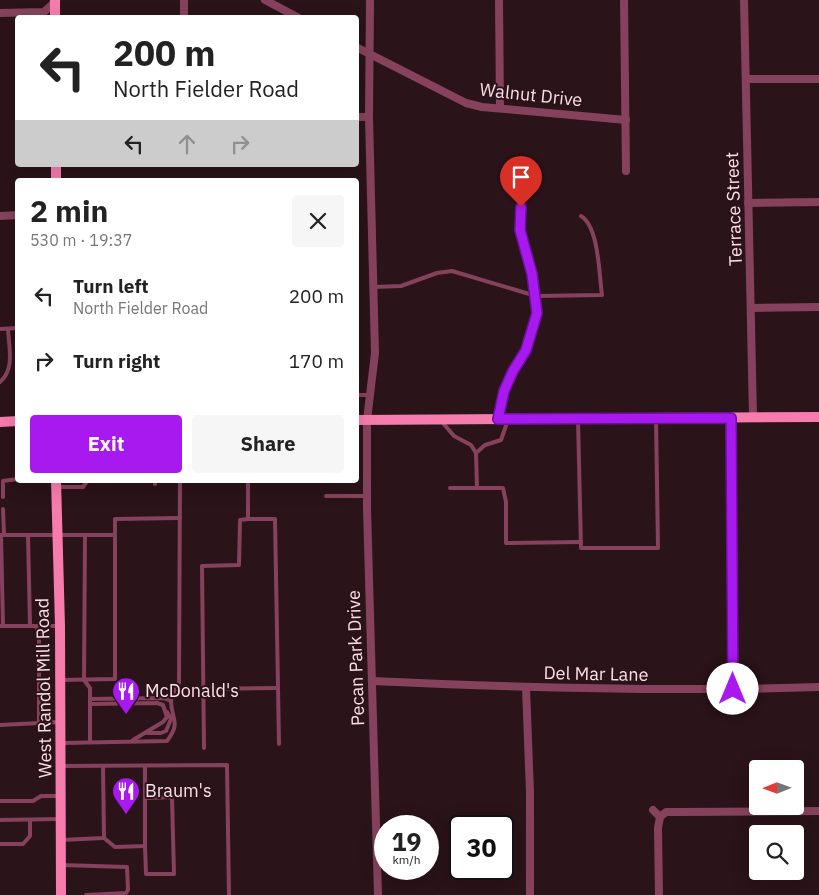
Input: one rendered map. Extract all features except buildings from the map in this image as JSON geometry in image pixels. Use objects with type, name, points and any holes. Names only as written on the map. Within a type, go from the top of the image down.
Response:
[{"type":"main road","points":[[55,15],[56,0]]},
{"type":"main road","points":[[361,420],[819,417]]},
{"type":"main road","points":[[0,422],[15,421]]},
{"type":"main road","name":"West Randol Mill Road","points":[[56,484],[60,626],[61,895]]},
{"type":"street","points":[[0,12],[44,12],[56,0]]},
{"type":"street","points":[[184,0],[184,15]]},
{"type":"street","points":[[265,0],[293,15]]},
{"type":"street","name":"Pecan Park Drive","points":[[370,0],[369,118],[375,353],[370,395],[361,420],[367,496],[378,895]]},
{"type":"street","points":[[499,0],[500,108]]},
{"type":"street","points":[[624,0],[626,171]]},
{"type":"street","name":"Terrace Street","points":[[744,0],[753,417]]},
{"type":"street","name":"Walnut Drive","points":[[359,50],[466,103],[626,120]]},
{"type":"street","points":[[746,79],[819,78]]},
{"type":"street","points":[[359,117],[369,118]]},
{"type":"street","points":[[748,203],[819,202]]},
{"type":"street","points":[[0,216],[15,215]]},
{"type":"street","points":[[752,308],[819,307]]},
{"type":"street","points":[[731,418],[733,689]]},
{"type":"street","name":"Del Mar Lane","points":[[372,682],[526,688],[733,689],[819,687]]},
{"type":"street","points":[[526,688],[530,792],[530,895]]},
{"type":"street","points":[[653,810],[660,817]]},
{"type":"street","points":[[659,895],[658,828],[660,817],[666,812],[819,811]]},
{"type":"lane","points":[[476,453],[481,447],[501,440],[504,391],[513,371],[526,350],[537,313],[536,296],[520,230],[520,197]]},
{"type":"lane","points":[[373,287],[401,286],[437,273],[452,271],[536,296],[602,295],[596,246],[588,220],[581,216]]},
{"type":"lane","points":[[0,382],[8,375],[10,365],[8,328]]},
{"type":"lane","points":[[0,329],[15,328]]},
{"type":"lane","points":[[359,394],[370,395]]},
{"type":"lane","points":[[578,419],[581,548],[658,548],[656,418]]},
{"type":"lane","points":[[440,419],[454,436],[471,445],[476,453],[478,488]]},
{"type":"lane","points":[[3,497],[3,482],[15,480]]},
{"type":"lane","points":[[56,484],[83,487],[86,483]]},
{"type":"lane","points":[[61,743],[167,741],[174,732],[176,717],[171,701],[179,683],[180,483]]},
{"type":"lane","points":[[248,483],[248,520]]},
{"type":"lane","points":[[450,488],[502,488],[506,502],[506,543],[581,542]]},
{"type":"lane","points":[[326,496],[367,496]]},
{"type":"lane","points":[[3,509],[1,535],[2,626],[60,626]]},
{"type":"lane","points":[[60,680],[115,679],[115,519],[180,518]]},
{"type":"lane","points":[[204,748],[202,566],[239,565],[240,520],[275,519],[279,744]]},
{"type":"lane","points":[[1,535],[114,535]]},
{"type":"lane","points":[[28,535],[30,626]]},
{"type":"lane","points":[[85,535],[84,680],[90,688],[90,742]]},
{"type":"lane","points":[[36,626],[38,633],[39,724]]},
{"type":"lane","points":[[204,689],[278,688]]},
{"type":"lane","points":[[90,701],[164,698],[171,701]]},
{"type":"lane","points":[[90,701],[157,702],[163,705],[171,719],[166,731],[162,733],[145,733]]},
{"type":"lane","points":[[131,742],[163,722],[167,717],[167,712]]},
{"type":"lane","points":[[0,725],[61,722]]},
{"type":"lane","points":[[61,766],[227,765],[229,895]]},
{"type":"lane","points":[[103,766],[104,838]]},
{"type":"lane","points":[[145,766],[145,798],[146,874],[174,874],[172,798],[145,798]]},
{"type":"lane","points":[[0,801],[33,801],[41,796],[61,796]]},
{"type":"lane","points":[[0,820],[61,819]]},
{"type":"lane","points":[[0,844],[23,844],[30,836],[30,820]]},
{"type":"lane","points":[[61,840],[104,838],[115,847],[146,846]]},
{"type":"lane","points":[[61,865],[127,867],[128,890],[126,893],[86,895]]},
{"type":"place","name":"McDonald's","points":[[126,715]]},
{"type":"place","name":"Braum's","points":[[126,815]]},
{"type":"route","points":[[521,207],[520,230],[532,274],[537,313],[526,350],[513,371],[504,391],[498,419],[731,418],[733,689]]}]
